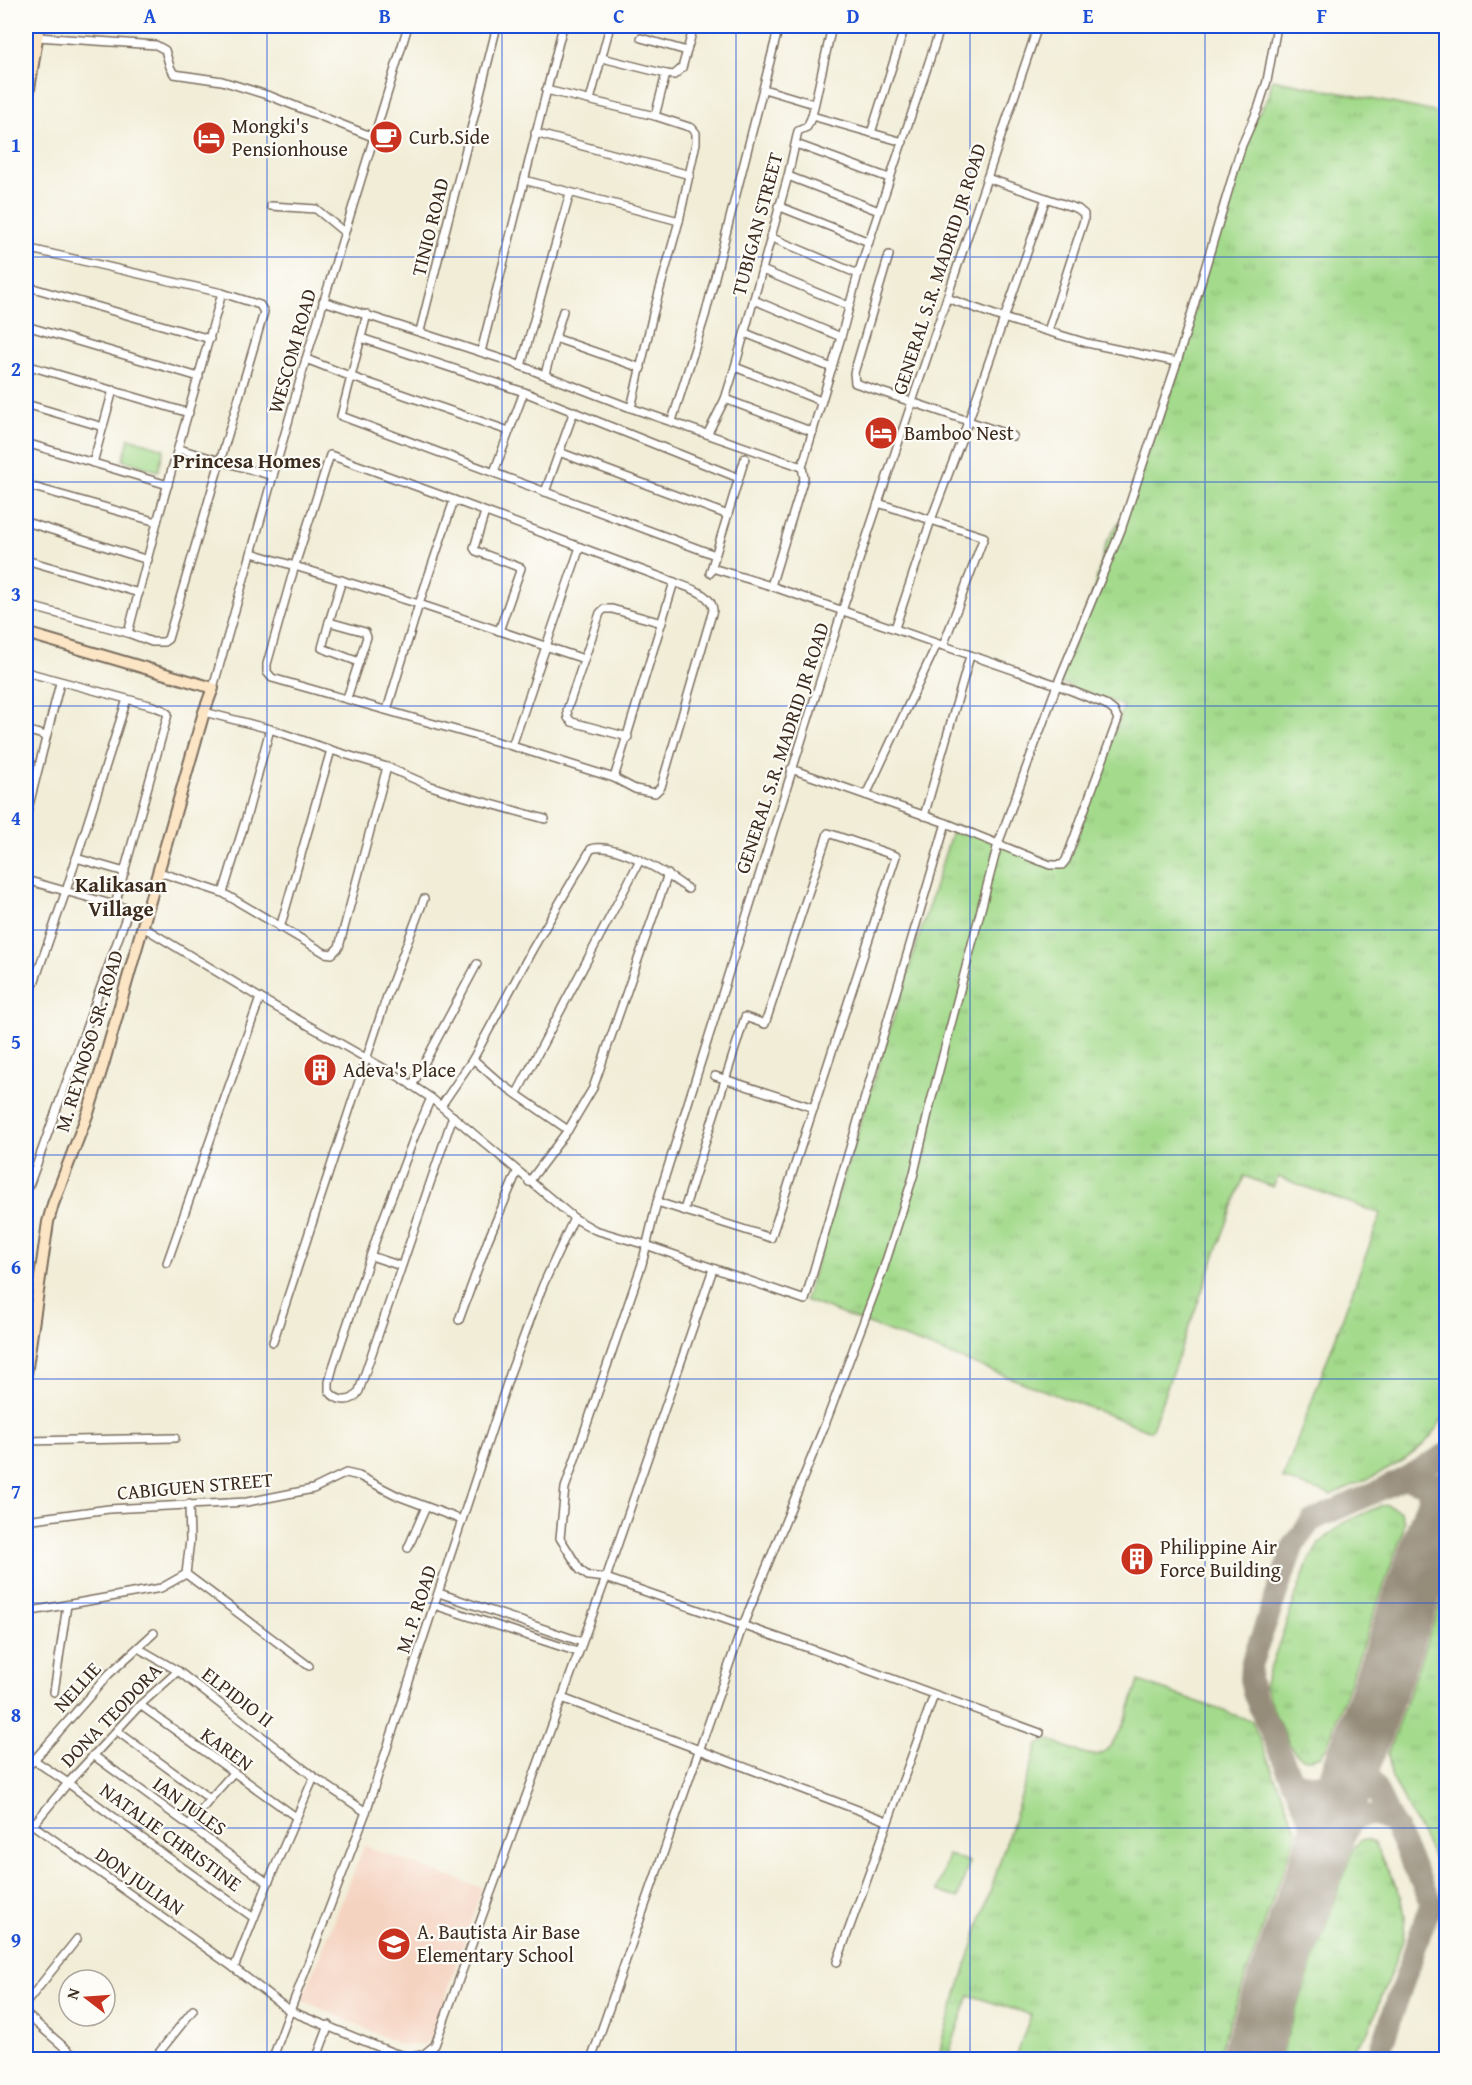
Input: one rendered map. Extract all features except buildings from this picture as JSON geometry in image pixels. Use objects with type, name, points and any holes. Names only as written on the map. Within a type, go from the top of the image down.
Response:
[{"type":"street","name":"WESCOM ROAD","points":[[213,688],[323,301],[408,26]]},
{"type":"street","name":"TINIO ROAD","points":[[420,331],[498,26]]},
{"type":"street","points":[[481,352],[563,26]]},
{"type":"street","points":[[590,100],[610,26]]},
{"type":"street","points":[[602,58],[674,75],[679,72],[694,26]]},
{"type":"street","points":[[672,422],[705,316],[779,26]]},
{"type":"street","name":"TUBIGAN STREET","points":[[708,433],[725,399],[735,367],[788,176],[798,131],[807,126],[812,116],[831,26]]},
{"type":"street","points":[[871,133],[905,26]]},
{"type":"street","points":[[771,586],[804,478],[802,467],[858,274],[941,26]]},
{"type":"street","name":"GENERAL S.R. MADRID JR ROAD","points":[[1038,26],[791,769],[657,1202],[642,1264],[565,1488],[560,1538],[580,1570],[588,1576],[606,1578],[742,1625],[1040,1733]]},
{"type":"street","points":[[591,2060],[742,1625],[826,1422],[886,1260],[913,1177],[998,844],[1057,685],[1121,530],[1177,362],[1242,145],[1258,109],[1267,81],[1277,26]]},
{"type":"street","points":[[26,108],[38,31],[156,45],[165,50],[174,74],[222,81],[270,96],[373,137]]},
{"type":"street","points":[[641,38],[687,51]]},
{"type":"street","points":[[655,116],[666,74]]},
{"type":"street","points":[[764,89],[814,104]]},
{"type":"street","points":[[546,90],[655,116],[696,131],[690,175],[631,408]]},
{"type":"street","points":[[812,116],[903,142]]},
{"type":"street","points":[[535,133],[690,175]]},
{"type":"street","points":[[796,144],[889,178]]},
{"type":"street","points":[[788,176],[879,211]]},
{"type":"street","points":[[987,178],[1078,209],[1084,216],[1048,331]]},
{"type":"street","points":[[524,180],[679,221]]},
{"type":"street","points":[[521,366],[570,193]]},
{"type":"street","points":[[895,628],[931,520],[968,422],[1046,198]]},
{"type":"street","points":[[271,206],[316,209],[344,232]]},
{"type":"street","points":[[778,207],[869,242]]},
{"type":"street","points":[[770,237],[858,274]]},
{"type":"street","points":[[26,263],[27,248],[222,293],[260,305],[264,312],[168,639],[165,642],[152,642],[128,633],[26,605]]},
{"type":"street","points":[[889,255],[854,373],[854,381],[858,386],[1013,436]]},
{"type":"street","points":[[762,270],[849,306]]},
{"type":"street","points":[[26,286],[210,339]]},
{"type":"street","points":[[128,633],[222,293]]},
{"type":"street","points":[[947,298],[1003,318],[1087,343],[1177,362]]},
{"type":"street","points":[[754,300],[841,337]]},
{"type":"street","points":[[323,301],[420,331],[545,374],[631,408],[802,467]]},
{"type":"street","points":[[545,374],[563,311]]},
{"type":"street","points":[[367,314],[341,416],[715,555]]},
{"type":"street","points":[[26,326],[199,377]]},
{"type":"street","points":[[745,333],[832,368]]},
{"type":"street","points":[[555,338],[641,368]]},
{"type":"street","points":[[361,339],[524,392],[738,478]]},
{"type":"street","points":[[306,359],[509,431]]},
{"type":"street","points":[[26,365],[189,413]]},
{"type":"street","points":[[735,367],[821,401]]},
{"type":"street","points":[[93,463],[113,390]]},
{"type":"street","points":[[494,472],[524,392]]},
{"type":"street","points":[[725,399],[813,432]]},
{"type":"street","points":[[26,404],[103,427]]},
{"type":"street","points":[[545,492],[574,411]]},
{"type":"street","points":[[26,443],[168,485]]},
{"type":"street","points":[[179,449],[273,476]]},
{"type":"street","points":[[559,452],[728,515]]},
{"type":"street","points":[[330,455],[485,512],[674,582],[707,597],[712,603],[713,610],[661,787],[655,793],[635,789],[614,778],[512,746],[272,678],[267,672],[267,664],[295,565],[330,455]]},
{"type":"street","points":[[745,458],[711,571],[771,586],[1057,685],[1105,704],[1114,711],[1118,719],[1066,860],[1062,865],[1050,865],[946,823],[791,769]]},
{"type":"street","points":[[26,485],[157,522]]},
{"type":"street","points":[[387,710],[454,500]]},
{"type":"street","points":[[866,795],[940,645],[984,537],[878,503]]},
{"type":"street","points":[[485,512],[474,548],[476,551],[521,567],[499,632]]},
{"type":"street","points":[[26,522],[147,560]]},
{"type":"street","points":[[512,746],[580,547]]},
{"type":"street","points":[[252,553],[419,604],[584,660]]},
{"type":"street","points":[[26,560],[139,593]]},
{"type":"street","points":[[342,580],[322,648],[359,662]]},
{"type":"street","points":[[614,778],[674,582]]},
{"type":"street","points":[[628,736],[572,722],[568,718],[567,710],[600,613],[604,609],[612,609],[662,623]]},
{"type":"street","points":[[329,622],[365,632],[367,637],[347,698]]},
{"type":"street","points":[[26,633],[213,688]]},
{"type":"street","points":[[924,816],[970,656]]},
{"type":"street","points":[[26,672],[60,683],[127,699],[163,710],[168,714],[115,905]]},
{"type":"street","points":[[26,817],[60,683]]},
{"type":"street","name":"M. REYNOSO SR. ROAD","points":[[26,1374],[27,1340],[53,1204],[92,1099],[204,712],[213,688]]},
{"type":"street","points":[[26,1006],[66,891],[127,699]]},
{"type":"street","points":[[204,712],[270,729],[387,767],[455,794],[544,819]]},
{"type":"street","points":[[223,893],[270,729]]},
{"type":"street","points":[[26,730],[46,736]]},
{"type":"street","points":[[280,928],[331,750]]},
{"type":"street","points":[[159,873],[223,893],[280,928],[325,953],[332,954],[339,947],[387,767]]},
{"type":"street","points":[[26,772],[35,776]]},
{"type":"street","points":[[143,927],[431,1098],[574,1218],[596,1230],[806,1300],[946,823]]},
{"type":"street","points":[[657,1202],[771,1238],[896,856],[828,833],[765,1024],[746,1017],[684,1210]]},
{"type":"street","points":[[441,1106],[473,1059],[532,950],[591,849],[604,847],[640,860],[668,874],[688,890]]},
{"type":"street","points":[[76,858],[125,872]]},
{"type":"street","points":[[517,1093],[640,860]]},
{"type":"street","points":[[529,1182],[568,1130],[586,1101],[599,1073],[668,874]]},
{"type":"street","points":[[26,880],[147,915]]},
{"type":"street","points":[[273,1342],[365,1059],[424,899]]},
{"type":"street","points":[[26,1190],[129,909]]},
{"type":"street","points":[[412,1086],[477,964]]},
{"type":"street","points":[[167,1263],[260,998]]},
{"type":"street","points":[[473,1059],[499,1082],[568,1130]]},
{"type":"street","points":[[715,1076],[814,1108]]},
{"type":"street","points":[[431,1098],[415,1135],[371,1256],[328,1382],[329,1391],[334,1396],[351,1400],[359,1391],[453,1116]]},
{"type":"street","points":[[459,1320],[488,1240],[517,1172]]},
{"type":"street","name":"M. P. ROAD","points":[[272,2060],[366,1812],[511,1371],[543,1285],[574,1218]]},
{"type":"street","points":[[371,1256],[401,1266]]},
{"type":"street","name":"DON JULIAN","points":[[29,1823],[234,1968],[290,2011],[329,2025],[390,2056],[423,2055],[435,2044],[606,1578],[713,1269]]},
{"type":"street","points":[[26,1441],[175,1438]]},
{"type":"street","name":"CABIGUEN STREET","points":[[26,1520],[109,1509],[247,1502],[313,1489],[346,1473],[359,1476],[398,1496],[462,1520]]},
{"type":"street","points":[[186,1574],[190,1540],[189,1504]]},
{"type":"street","points":[[408,1548],[426,1507]]},
{"type":"street","points":[[26,1612],[161,1588],[186,1574]]},
{"type":"street","points":[[186,1574],[309,1666]]},
{"type":"street","points":[[439,1593],[582,1642]]},
{"type":"street","points":[[54,1692],[67,1605]]},
{"type":"street","points":[[434,1605],[578,1652]]},
{"type":"street","name":"NELLIE","points":[[26,1768],[110,1674],[154,1633]]},
{"type":"street","name":"ELPIDIO II","points":[[138,1648],[178,1671],[315,1777],[366,1812]]},
{"type":"street","name":"DONA TEODORA","points":[[68,1783],[140,1706],[178,1671]]},
{"type":"street","points":[[837,1962],[934,1695]]},
{"type":"street","points":[[562,1698],[887,1821]]},
{"type":"street","name":"KAREN","points":[[140,1706],[232,1774],[296,1817]]},
{"type":"street","points":[[117,1731],[210,1799]]},
{"type":"street","name":"IAN JULES","points":[[93,1755],[268,1883]]},
{"type":"street","points":[[29,1823],[68,1783],[34,1760]]},
{"type":"street","points":[[189,1825],[232,1774]]},
{"type":"street","points":[[234,1968],[268,1883],[315,1777]]},
{"type":"street","name":"NATALIE CHRISTINE","points":[[68,1783],[169,1858],[254,1917]]},
{"type":"street","points":[[26,2003],[76,1939]]},
{"type":"street","points":[[153,2060],[193,2010]]},
{"type":"street","points":[[26,2014],[79,2060]]},
{"type":"street","points":[[316,2060],[329,2025]]},
{"type":"shaded area","name":"A. Bautista Air Base Elementary School","points":[[364,1846],[482,1888],[433,2036],[423,2045],[401,2045],[302,2000]]},
{"type":"green space","points":[[1272,79],[1446,114],[1446,1409],[1438,1426],[1414,1453],[1382,1472],[1331,1495],[1283,1479],[1381,1214],[1278,1177],[1273,1187],[1244,1176],[1151,1431],[805,1300],[954,825],[1067,866],[1124,706],[1059,683],[1093,593],[1106,543],[1127,508],[1175,382],[1209,256],[1249,128],[1269,97]]},
{"type":"green space","points":[[129,438],[164,449],[158,471],[123,460]]},
{"type":"green space","points":[[1387,1505],[1401,1512],[1404,1522],[1403,1532],[1327,1746],[1321,1756],[1307,1759],[1298,1755],[1289,1743],[1264,1686],[1306,1567],[1319,1544],[1343,1523]]},
{"type":"green space","points":[[1446,1587],[1446,1870],[1438,1867],[1391,1775],[1388,1752]]},
{"type":"green space","points":[[1139,1681],[1252,1721],[1297,1831],[1217,2059],[1015,2059],[1031,2015],[969,1995],[947,2059],[942,2059],[940,2052],[942,2040],[1038,1744],[1050,1740],[1084,1753],[1095,1755],[1103,1752],[1111,1746],[1123,1725]]},
{"type":"green space","points":[[1361,1840],[1374,1843],[1402,1898],[1405,1918],[1403,1940],[1369,2031],[1353,2049],[1333,2059],[1279,2059],[1353,1849]]},
{"type":"green space","points":[[948,1855],[969,1862],[958,1898],[937,1891]]},
{"type":"taxiway","points":[[1321,1853],[1308,1815],[1254,1695],[1250,1679],[1251,1665],[1294,1545],[1311,1521],[1404,1479],[1446,1454]]},
{"type":"taxiway","points":[[1404,1479],[1431,1490],[1439,1500],[1441,1515]]},
{"type":"taxiway","points":[[1357,1750],[1431,1902],[1377,2060]]},
{"type":"taxiway","points":[[1291,1780],[1313,1784],[1331,1780],[1339,1775],[1357,1750]]},
{"type":"taxiway","points":[[1326,1840],[1351,1821],[1368,1816],[1378,1817],[1397,1828]]},
{"type":"runway","points":[[1248,2060],[1446,1499]]},
{"type":"place","name":"Curb.Side","points":[[386,137]]},
{"type":"place","name":"Mongki's Pensionhouse","points":[[209,138]]},
{"type":"place","name":"Bamboo Nest","points":[[881,433]]},
{"type":"place","name":"Adeva's Place","points":[[320,1070]]},
{"type":"place","name":"Philippine Air Force Building","points":[[1137,1559]]},
{"type":"place","name":"A. Bautista Air Base Elementary School","points":[[394,1944]]},
{"type":"district","name":"Princesa Homes","points":[[247,461]]},
{"type":"district","name":"Kalikasan Village","points":[[121,897]]}]
